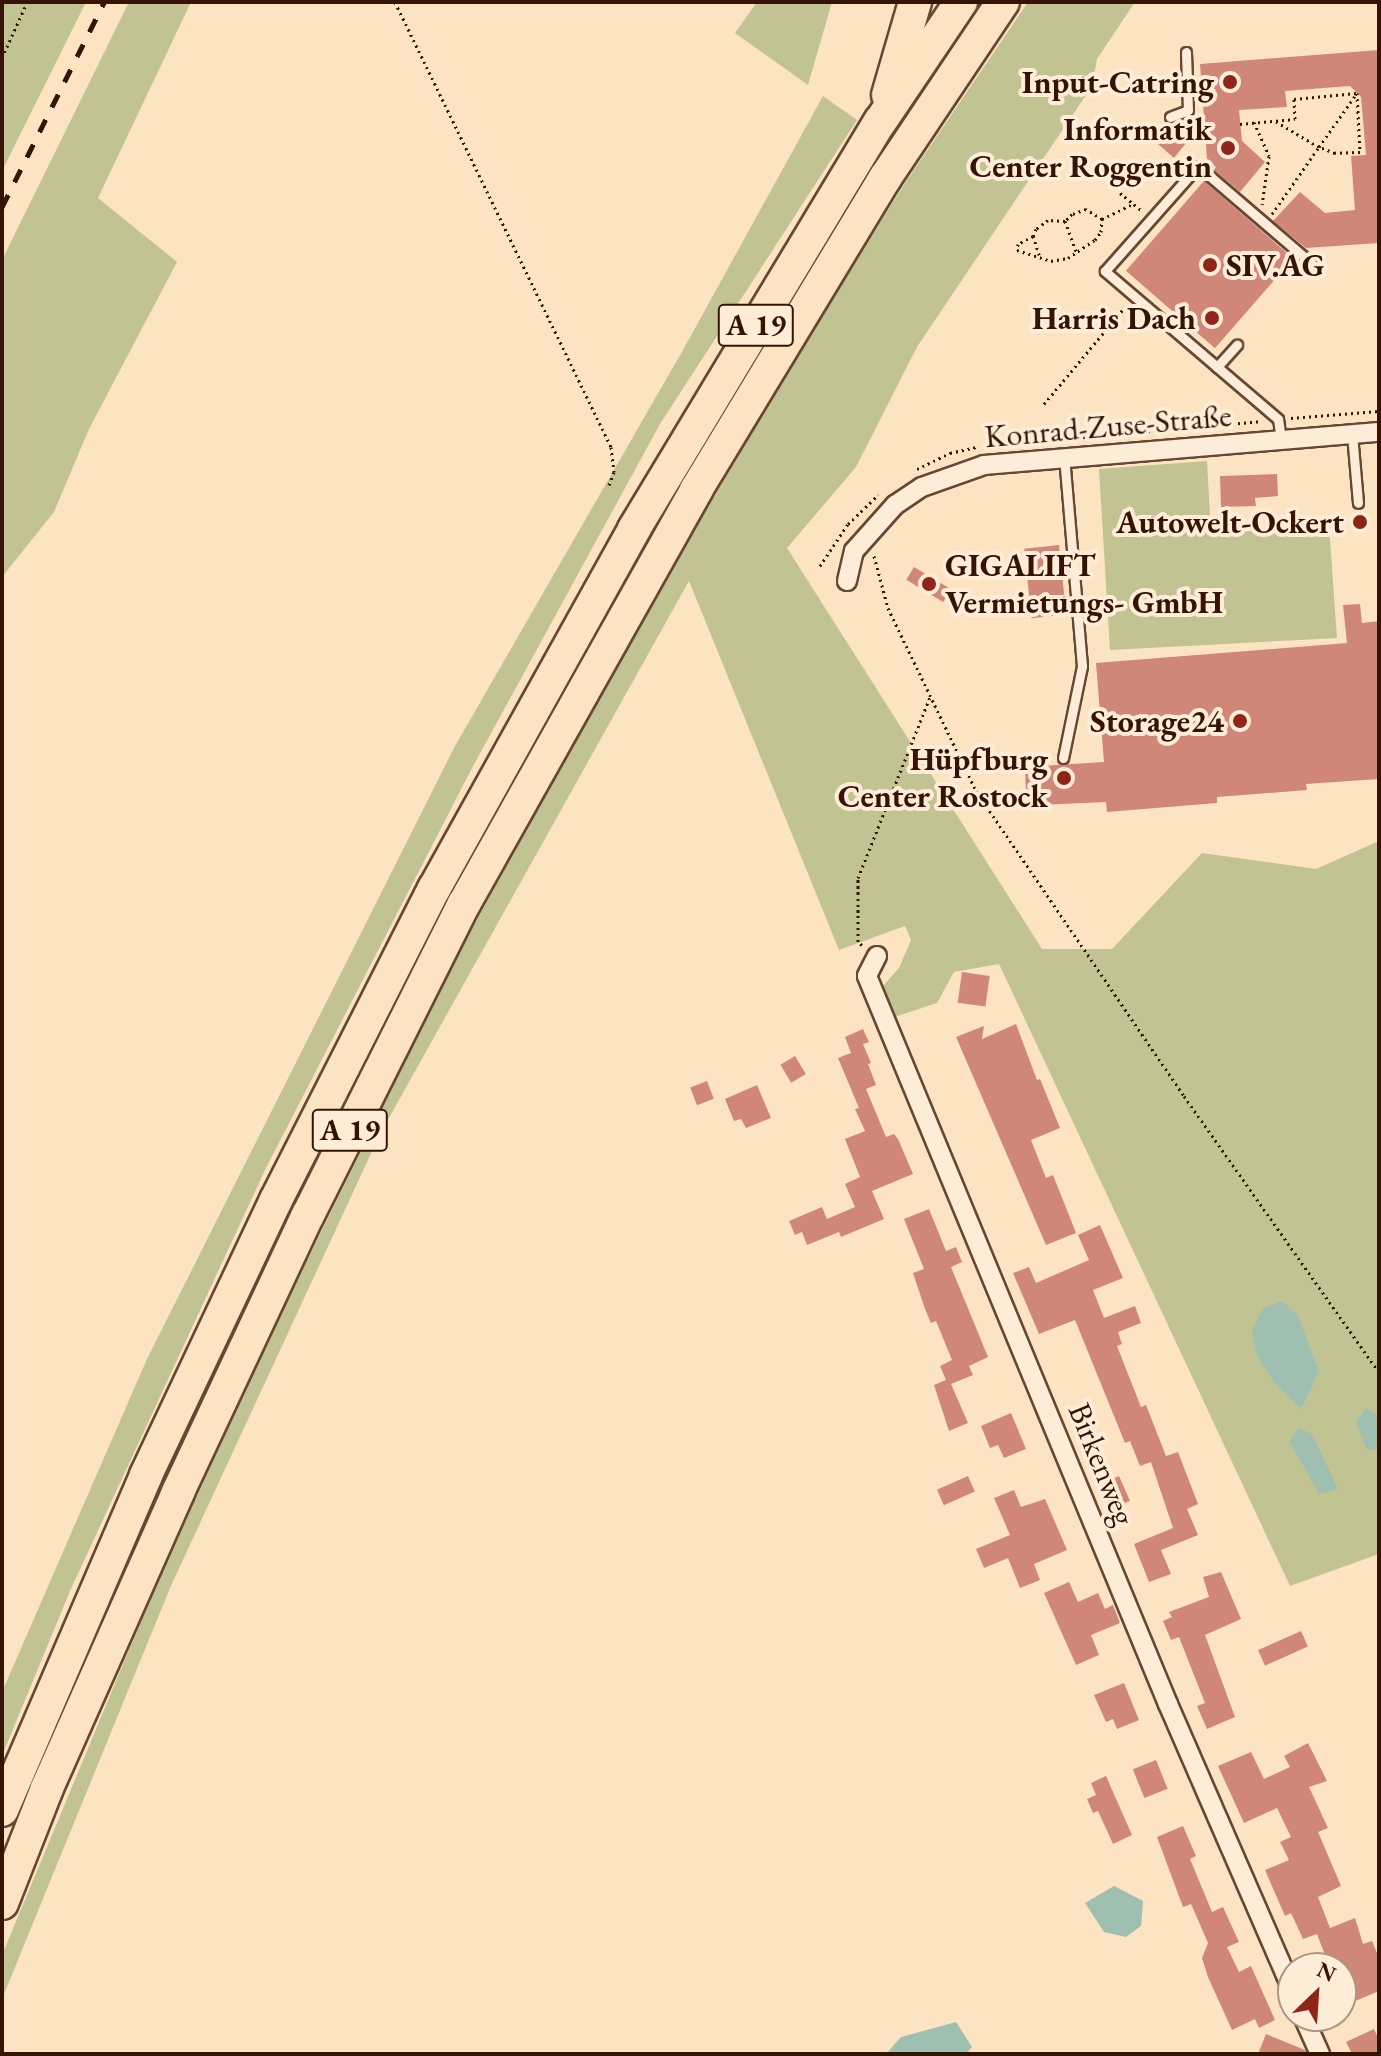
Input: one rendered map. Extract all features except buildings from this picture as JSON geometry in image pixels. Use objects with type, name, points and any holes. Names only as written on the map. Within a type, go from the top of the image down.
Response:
[{"type":"highway","points":[[880,122],[915,2]]},
{"type":"highway","name":"A 19","points":[[2,1810],[146,1475],[276,1200],[434,889],[634,529],[880,122],[961,2]]},
{"type":"highway","name":"A 19","points":[[2,1903],[47,1788],[178,1492],[308,1215],[464,904],[742,412],[885,178],[1003,2]]},
{"type":"street","name":"Konrad-Zuse-Straße","points":[[847,581],[854,551],[875,524],[922,487],[984,465],[1379,432]]},
{"type":"street","name":"Birkenweg","points":[[877,956],[867,976],[1168,1704],[1277,1955]]},
{"type":"street","points":[[1310,2032],[1320,2054]]},
{"type":"lane","points":[[1170,117],[1188,110],[1186,52]]},
{"type":"lane","points":[[1281,440],[1278,419],[1105,271],[1198,166],[1311,263]]},
{"type":"lane","points":[[1217,367],[1237,345]]},
{"type":"lane","points":[[1352,434],[1358,503]]},
{"type":"lane","points":[[1063,758],[1082,666],[1064,457]]},
{"type":"path","points":[[2,58],[27,2]]},
{"type":"path","points":[[395,2],[611,447],[614,472],[608,488]]},
{"type":"path","points":[[1240,124],[1295,119],[1294,99],[1357,93]]},
{"type":"path","points":[[1265,224],[1357,93]]},
{"type":"path","points":[[1275,121],[1335,153],[1360,152],[1357,93]]},
{"type":"path","points":[[1254,122],[1269,156],[1261,211],[1265,224]]},
{"type":"path","points":[[1120,193],[1152,220]]},
{"type":"path","points":[[1033,236],[1024,239],[1017,250],[1023,255],[1039,255],[1058,261],[1077,254],[1095,240],[1102,219],[1133,204]]},
{"type":"path","points":[[1039,255],[1033,236],[1036,229],[1048,220],[1065,221],[1072,214],[1086,209],[1102,219]]},
{"type":"path","points":[[1065,221],[1077,254]]},
{"type":"path","points":[[1044,404],[1135,297]]},
{"type":"path","points":[[875,547],[874,558],[888,608],[976,791],[1379,1372]]},
{"type":"path","points":[[877,956],[858,942],[858,878],[930,697]]},
{"type":"green space","points":[[2,2],[86,2],[2,171]]},
{"type":"green space","points":[[129,2],[191,2],[98,198],[177,262],[89,429],[54,512],[2,577],[2,260]]},
{"type":"green space","points":[[757,2],[832,2],[808,85],[735,33]]},
{"type":"green space","points":[[1028,2],[1135,2],[1097,59],[1092,86],[917,347],[856,467],[787,548],[1042,949],[1112,949],[1202,853],[1316,869],[1379,841],[1379,1554],[1290,1586],[999,964],[954,972],[937,1003],[895,1017],[882,987],[899,968],[911,940],[905,926],[839,950],[689,581],[380,1134],[170,1588],[2,1999],[2,1955],[156,1585],[263,1350],[460,950],[680,554],[806,342],[903,186]]},
{"type":"green space","points":[[823,96],[857,120],[660,424],[471,770],[265,1170],[70,1591],[2,1756],[2,1692],[147,1359],[455,746],[683,350]]},
{"type":"green space","points":[[1207,461],[1211,533],[1329,525],[1337,638],[1110,650],[1099,469]]},
{"type":"shaded area","points":[[1282,1301],[1298,1316],[1319,1371],[1301,1409],[1275,1383],[1257,1356],[1252,1330],[1263,1308]]},
{"type":"shaded area","points":[[1366,1408],[1379,1417],[1379,1449],[1367,1450],[1356,1422]]},
{"type":"shaded area","points":[[1299,1428],[1312,1434],[1338,1489],[1319,1494],[1289,1441]]},
{"type":"shaded area","points":[[1114,1886],[1143,1901],[1141,1926],[1126,1937],[1104,1932],[1085,1903]]},
{"type":"shaded area","points":[[956,2022],[972,2047],[966,2054],[886,2054],[901,2037]]},
{"type":"railway","points":[[2,207],[104,2]]},
{"type":"place","name":"Input-Catring","points":[[1230,82]]},
{"type":"place","name":"Informatik Center Roggentin","points":[[1228,148]]},
{"type":"place","name":"SIV.AG","points":[[1210,265]]},
{"type":"place","name":"Harris Dach","points":[[1212,318]]},
{"type":"place","name":"Autowelt-Ockert","points":[[1360,522]]},
{"type":"place","name":"GIGALIFT Vermietungs- GmbH","points":[[929,584]]},
{"type":"place","name":"Storage24","points":[[1240,721]]},
{"type":"place","name":"Hüpfburg Center Rostock","points":[[1064,778]]}]
